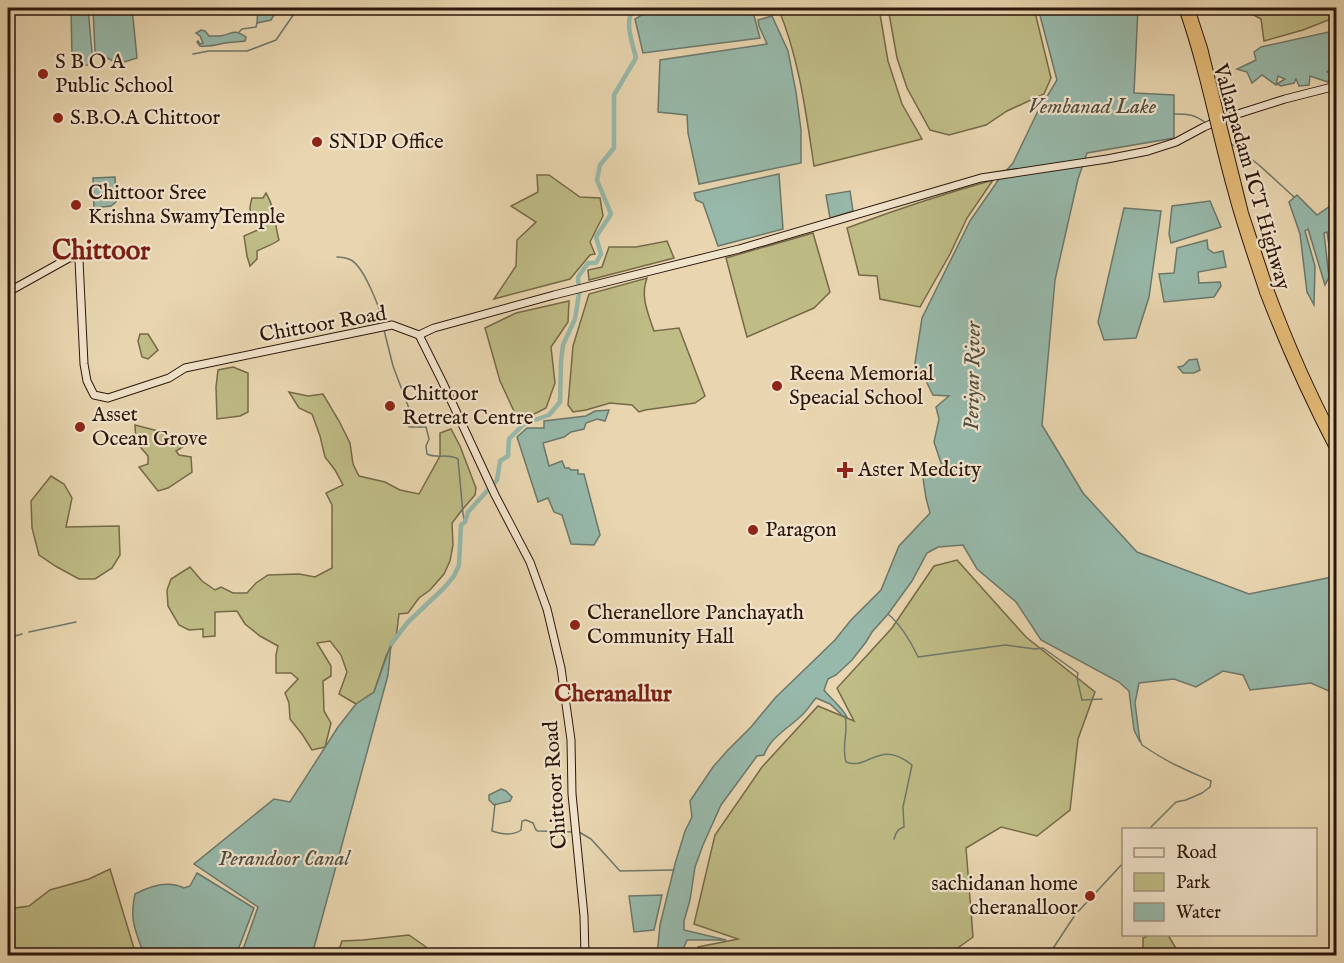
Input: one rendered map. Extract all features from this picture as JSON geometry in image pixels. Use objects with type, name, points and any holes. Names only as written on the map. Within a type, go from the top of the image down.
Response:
[{"type":"highway","name":"Vallarpadam ICT Highway","points":[[1183,8],[1202,68],[1246,238],[1316,421],[1336,452]]},
{"type":"highway","name":"Vallarpadam ICT Highway","points":[[1190,8],[1266,290],[1295,355],[1332,423],[1336,440]]},
{"type":"main road","points":[[418,334],[554,295],[739,249],[981,177],[1148,151],[1176,142],[1222,119],[1284,99],[1336,86]]},
{"type":"main road","name":"Chittoor Road","points":[[8,292],[69,258],[75,257],[79,260],[84,364],[87,381],[94,395],[108,398],[169,378],[185,368],[392,325],[418,334],[495,495],[530,562],[547,609],[559,659],[571,740],[572,795],[584,916],[585,956]]},
{"type":"green space","points":[[778,8],[879,8],[888,61],[902,104],[922,139],[814,166],[797,66]]},
{"type":"green space","points":[[888,8],[1034,8],[1051,78],[1044,94],[1007,111],[986,125],[949,135],[930,130],[907,88],[897,58]]},
{"type":"green space","points":[[1241,8],[1336,8],[1336,17],[1303,30],[1264,41],[1261,19]]},
{"type":"green space","points":[[537,175],[549,175],[580,197],[600,198],[603,216],[590,242],[595,254],[590,255],[570,279],[494,299],[516,266],[517,240],[536,222],[511,206],[538,192]]},
{"type":"green space","points":[[993,180],[967,218],[920,307],[880,299],[877,276],[859,275],[847,228],[919,202]]},
{"type":"green space","points":[[266,193],[273,211],[279,240],[257,251],[257,259],[250,266],[244,236],[260,229],[251,213],[250,205],[252,198],[263,198]]},
{"type":"green space","points":[[813,233],[830,292],[814,308],[747,337],[726,258]]},
{"type":"green space","points":[[667,241],[674,258],[589,280],[588,270],[602,267],[609,247],[636,247]]},
{"type":"green space","points":[[647,278],[644,291],[647,311],[654,331],[679,328],[705,396],[695,403],[639,412],[632,405],[610,403],[573,412],[568,405],[573,346],[589,294]]},
{"type":"green space","points":[[569,301],[568,322],[551,347],[555,383],[546,408],[519,422],[500,381],[485,328],[516,313]]},
{"type":"green space","points":[[140,334],[148,334],[158,350],[148,359],[142,357],[138,341]]},
{"type":"green space","points":[[233,367],[248,373],[248,412],[240,416],[217,419],[218,370]]},
{"type":"green space","points":[[289,392],[308,396],[323,394],[350,443],[353,464],[359,476],[419,494],[440,456],[440,433],[451,429],[476,488],[475,495],[452,523],[453,545],[450,561],[444,574],[430,590],[419,598],[408,613],[399,614],[396,638],[386,656],[374,692],[356,704],[339,694],[347,672],[341,655],[330,641],[317,643],[331,666],[331,676],[323,681],[324,711],[331,723],[325,747],[312,750],[290,719],[289,703],[285,693],[298,679],[291,673],[276,673],[278,646],[245,624],[237,611],[215,612],[215,636],[203,637],[203,629],[189,630],[179,625],[168,606],[167,590],[171,579],[190,567],[202,581],[215,590],[221,587],[233,593],[247,593],[268,575],[299,574],[315,577],[332,568],[332,505],[326,493],[343,485],[325,457],[312,414],[299,408]]},
{"type":"green space","points":[[135,425],[162,432],[189,443],[176,451],[179,455],[191,457],[192,472],[168,488],[158,491],[139,467],[148,464],[148,456],[136,442]]},
{"type":"green space","points":[[51,476],[64,484],[72,498],[66,527],[119,526],[120,555],[112,568],[95,579],[79,579],[39,555],[32,528],[31,501]]},
{"type":"green space","points":[[957,560],[1026,637],[1095,692],[1078,739],[1070,810],[1037,836],[1001,827],[966,848],[973,937],[948,955],[695,955],[698,947],[738,939],[694,924],[715,835],[762,767],[818,706],[854,721],[837,688],[892,628],[934,566]]},
{"type":"green space","points":[[110,869],[136,955],[8,955],[8,909],[29,906],[50,890],[89,879]]},
{"type":"green space","points":[[409,935],[426,947],[428,955],[337,955],[342,941]]},
{"type":"green space","points":[[1169,936],[1180,955],[1146,955],[1143,938]]},
{"type":"water","points":[[71,8],[88,8],[93,63],[77,68],[72,57]]},
{"type":"water","points":[[93,8],[132,8],[137,58],[118,64],[95,51]]},
{"type":"water","points":[[258,8],[273,8],[274,15],[271,20],[257,23]]},
{"type":"water","points":[[653,8],[752,8],[760,38],[643,53],[635,19]]},
{"type":"water","points":[[1038,8],[1138,8],[1134,93],[1174,95],[1174,138],[1087,153],[1078,179],[1055,280],[1042,425],[1083,493],[1137,552],[1249,594],[1332,577],[1336,574],[1336,689],[1331,692],[1311,683],[1250,690],[1243,675],[1223,671],[1196,687],[1174,679],[1139,683],[1135,703],[1140,742],[1134,730],[1129,691],[1119,682],[1041,640],[1016,602],[977,569],[963,545],[938,547],[927,553],[912,581],[852,660],[836,675],[828,679],[824,690],[847,717],[830,704],[816,698],[802,715],[775,739],[764,755],[757,756],[721,805],[695,867],[684,930],[726,940],[687,940],[681,955],[657,956],[660,925],[675,864],[685,831],[692,817],[690,801],[727,751],[775,698],[835,640],[881,590],[899,546],[930,513],[923,478],[931,468],[942,466],[934,442],[939,419],[936,407],[949,396],[933,395],[926,381],[917,380],[915,363],[922,318],[970,221],[1013,163],[1037,113],[1057,80]]},
{"type":"water","points":[[772,16],[788,51],[801,130],[801,163],[699,184],[688,133],[687,115],[658,112],[660,60],[767,44],[758,20]]},
{"type":"water","points":[[201,30],[209,36],[235,32],[246,37],[245,41],[200,46],[198,41],[200,44],[203,43],[196,33]]},
{"type":"water","points":[[1333,31],[1336,38],[1336,67],[1327,72],[1331,75],[1328,82],[1310,76],[1309,85],[1299,86],[1296,79],[1294,83],[1281,86],[1277,84],[1285,79],[1278,76],[1276,85],[1262,75],[1252,83],[1247,72],[1237,69],[1256,60],[1254,52],[1261,47]]},
{"type":"water","points":[[779,174],[783,229],[718,246],[703,203],[696,200],[694,193]]},
{"type":"water","points":[[115,177],[116,202],[111,206],[94,208],[93,178]]},
{"type":"water","points":[[850,191],[853,211],[830,218],[826,195]]},
{"type":"water","points":[[1297,195],[1317,215],[1336,202],[1336,293],[1327,232],[1324,233],[1329,277],[1325,285],[1308,229],[1305,231],[1315,266],[1314,305],[1307,292],[1300,234],[1289,202]]},
{"type":"water","points":[[1210,201],[1221,227],[1171,243],[1169,234],[1172,206]]},
{"type":"water","points":[[1124,208],[1161,211],[1149,297],[1136,338],[1104,340],[1098,322]]},
{"type":"water","points":[[1207,240],[1208,249],[1214,253],[1223,251],[1226,267],[1198,272],[1199,283],[1220,282],[1221,286],[1214,297],[1164,302],[1159,274],[1174,273],[1177,248]]},
{"type":"water","points":[[1197,359],[1200,370],[1194,373],[1183,373],[1178,367],[1183,366],[1189,360]]},
{"type":"water","points":[[609,410],[605,421],[597,419],[586,423],[584,429],[543,443],[549,466],[562,461],[565,468],[578,470],[578,474],[584,474],[600,535],[594,545],[571,544],[562,515],[554,512],[548,498],[538,502],[517,437],[527,428],[544,428],[544,421],[586,416],[595,411]]},
{"type":"water","name":"Perandoor Canal","points":[[391,644],[388,675],[312,955],[241,955],[258,907],[194,864],[274,799],[290,802],[338,727],[356,704],[374,692]]},
{"type":"water","points":[[501,789],[512,797],[510,801],[494,805],[489,800],[489,795]]},
{"type":"water","points":[[197,873],[254,908],[236,955],[144,955],[133,919],[135,894],[159,885],[172,884],[184,888],[190,886]]},
{"type":"water","points":[[662,895],[654,930],[634,932],[629,896]]},
{"type":"waterway","points":[[193,54],[209,51],[247,51],[276,40],[298,8]]},
{"type":"waterway","points":[[391,644],[408,622],[454,576],[459,565],[461,525],[465,522],[468,512],[497,480],[500,461],[508,456],[509,439],[524,424],[549,415],[560,402],[563,345],[575,319],[579,294],[578,277],[588,263],[596,263],[601,254],[596,237],[611,214],[597,180],[600,165],[614,148],[614,95],[636,58],[629,25],[632,12],[636,8]]},
{"type":"waterway","points":[[239,32],[242,29],[256,27],[257,23]]},
{"type":"waterway","points":[[1174,114],[1191,115],[1207,124]]},
{"type":"waterway","points":[[1229,142],[1259,165],[1294,197]]},
{"type":"waterway","points":[[337,257],[351,260],[361,271],[375,298],[383,323]]},
{"type":"waterway","points":[[384,330],[393,366],[413,419],[409,422],[409,427],[426,427],[429,439],[426,446],[427,454],[458,459],[465,522]]},
{"type":"waterway","points":[[888,614],[905,634],[918,657],[1005,645],[1043,648],[1078,673],[1082,700],[1102,699]]},
{"type":"waterway","points":[[29,632],[76,622]]},
{"type":"waterway","points":[[8,638],[22,634]]},
{"type":"waterway","points":[[845,716],[846,762],[854,764],[891,754],[901,757],[912,765],[903,807],[904,827],[898,830],[894,839]]},
{"type":"waterway","points":[[1140,740],[1142,745],[1165,760],[1211,781],[1210,787],[1202,793],[1176,802],[1150,828]]},
{"type":"waterway","points":[[495,804],[492,831],[511,834],[521,830],[522,821],[526,820],[533,823],[538,831],[574,832]]},
{"type":"waterway","points":[[579,832],[591,839],[620,871],[674,870]]},
{"type":"waterway","points":[[1048,956],[1075,915],[1122,864]]},
{"type":"place","name":"S B O A Public School","points":[[43,74]]},
{"type":"place","name":"S.B.O.A Chittoor","points":[[58,118]]},
{"type":"place","name":"SNDP Office","points":[[317,142]]},
{"type":"place","name":"Chittoor Sree Krishna SwamyTemple","points":[[76,205]]},
{"type":"place","name":"Reena Memorial Speacial School","points":[[777,386]]},
{"type":"place","name":"Chittoor Retreat Centre","points":[[390,406]]},
{"type":"place","name":"Asset Ocean Grove","points":[[80,427]]},
{"type":"place","name":"Aster Medcity","points":[[845,470]]},
{"type":"place","name":"Paragon","points":[[753,530]]},
{"type":"place","name":"Cheranellore Panchayath Community Hall","points":[[575,625]]},
{"type":"place","name":"sachidanan home cheranalloor","points":[[1090,896]]},
{"type":"district","name":"Chittoor","points":[[101,252]]},
{"type":"district","name":"Cheranallur","points":[[613,694]]},
{"type":"water label","name":"Vembanad Lake","points":[[1092,107]]},
{"type":"water label","name":"Periyar River","points":[[973,376]]}]
